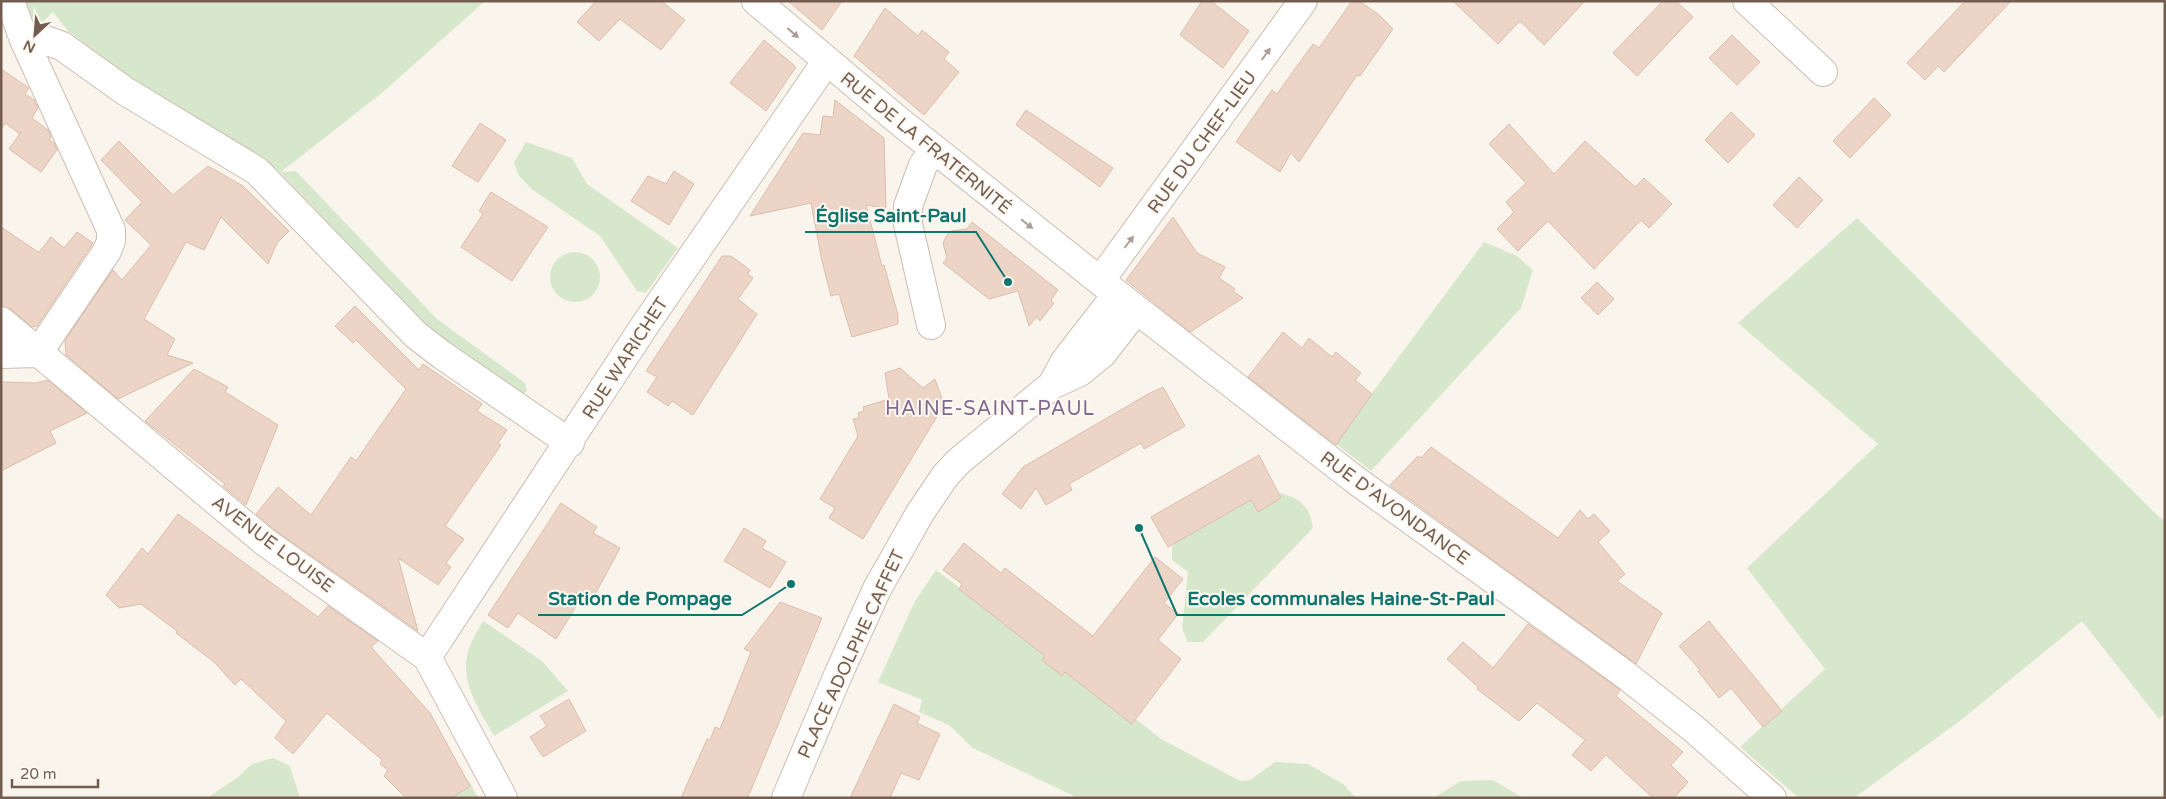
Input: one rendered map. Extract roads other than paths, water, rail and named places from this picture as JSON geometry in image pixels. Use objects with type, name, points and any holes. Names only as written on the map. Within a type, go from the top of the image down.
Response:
[{"type":"street","points":[[1,354],[38,353],[107,251],[111,241],[111,230],[26,44],[10,1]]},
{"type":"street","name":"RUE DE LA FRATERNITÉ","points":[[756,1],[826,62],[934,150],[1118,295]]},
{"type":"street","name":"RUE DU CHEF-LIEU","points":[[1118,295],[1303,1]]},
{"type":"street","points":[[1758,5],[1823,72]]},
{"type":"street","points":[[26,44],[48,40],[62,46],[125,91],[257,171],[270,182],[416,335],[442,355],[570,442]]},
{"type":"street","name":"RUE WARICHET","points":[[428,657],[645,326],[826,62]]},
{"type":"street","points":[[931,325],[908,224],[908,206],[923,165],[934,150]]},
{"type":"street","name":"PLACE ADOLPHE CAFFET","points":[[786,798],[859,627],[889,567],[920,513],[945,476],[958,461],[1052,385],[1080,372],[1102,354],[1118,295]]},
{"type":"street","name":"RUE D'AVONDANCE","points":[[1118,295],[1354,479],[1623,673],[1694,729],[1772,798]]},
{"type":"street","name":"AVENUE LOUISE","points":[[1,321],[266,542],[428,657],[503,798]]},
{"type":"place","name":"Église Saint-Paul","points":[[1008,282]]},
{"type":"place","name":"Ecoles communales Haine-St-Paul","points":[[1139,528]]},
{"type":"place","name":"Station de Pompage","points":[[791,584]]},
{"type":"district","name":"HAINE-SAINT-PAUL","points":[[990,408]]}]
